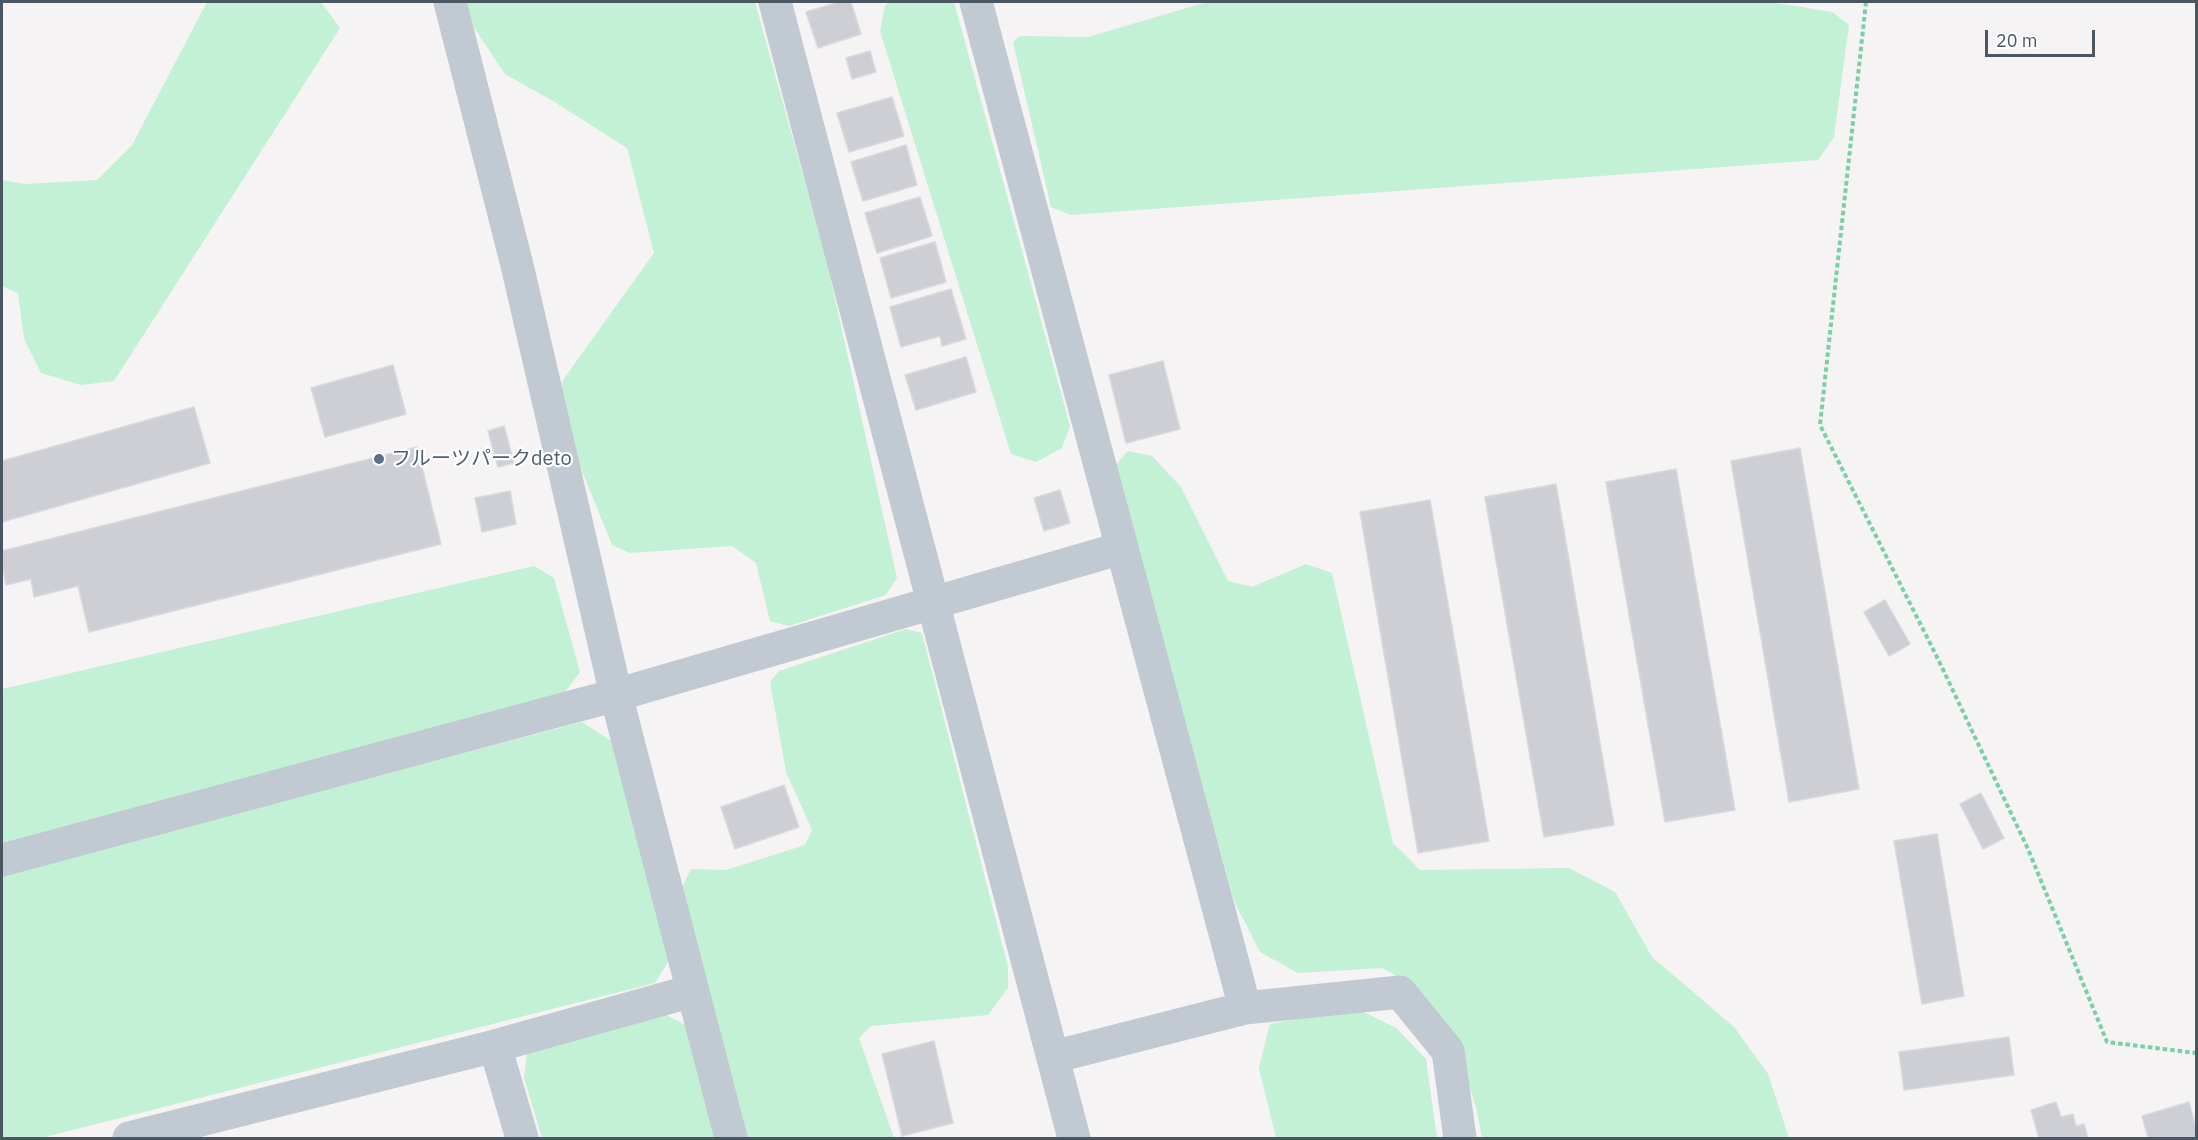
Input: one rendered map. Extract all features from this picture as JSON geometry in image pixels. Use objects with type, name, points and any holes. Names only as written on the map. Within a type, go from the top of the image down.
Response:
[{"type":"street","points":[[450,2],[463,45],[517,265],[616,695],[731,1138]]},
{"type":"street","points":[[775,2],[1074,1138]]},
{"type":"street","points":[[976,2],[1245,1008]]},
{"type":"street","points":[[2,860],[616,695],[1122,548]]},
{"type":"street","points":[[129,1138],[495,1046],[693,991]]},
{"type":"street","points":[[1053,1057],[1245,1008],[1400,992],[1448,1052],[1460,1138]]},
{"type":"street","points":[[495,1046],[522,1138]]},
{"type":"path","points":[[1866,2],[1820,425],[1938,659],[2024,838],[2107,1042],[2196,1053]]},
{"type":"green space","points":[[207,2],[321,2],[340,28],[114,381],[81,385],[41,373],[24,339],[18,293],[2,286],[2,180],[25,184],[97,180],[132,145]]},
{"type":"green space","points":[[466,2],[755,2],[826,258],[897,578],[886,595],[789,626],[770,621],[756,563],[732,546],[630,553],[612,545],[559,414],[563,380],[654,253],[627,148],[553,101],[505,74],[471,23]]},
{"type":"green space","points":[[888,2],[954,2],[1070,426],[1062,448],[1036,462],[1011,454],[880,31],[885,6]]},
{"type":"green space","points":[[1207,2],[1770,2],[1832,12],[1849,25],[1834,137],[1818,160],[1071,215],[1051,207],[1013,42],[1019,36],[1088,37]]},
{"type":"green space","points":[[1128,451],[1152,456],[1181,487],[1228,581],[1252,587],[1306,564],[1332,573],[1393,843],[1420,870],[1569,868],[1615,892],[1652,957],[1734,1027],[1768,1074],[1789,1138],[1482,1138],[1476,1107],[1453,1036],[1417,987],[1382,968],[1298,973],[1260,952],[1234,901],[1115,466]]},
{"type":"green space","points":[[534,566],[554,578],[580,672],[562,696],[2,843],[2,689]]},
{"type":"green space","points":[[906,629],[922,633],[1008,967],[1008,988],[988,1015],[871,1026],[859,1038],[894,1138],[747,1138],[681,889],[691,869],[726,870],[805,845],[812,830],[786,772],[770,682],[779,671]]},
{"type":"green space","points":[[582,722],[613,742],[670,959],[655,983],[41,1138],[2,1138],[2,875]]},
{"type":"green space","points":[[1356,1008],[1396,1028],[1426,1059],[1437,1138],[1276,1138],[1259,1068],[1270,1024]]},
{"type":"green space","points":[[662,1013],[686,1025],[715,1138],[542,1138],[524,1078],[527,1053]]},
{"type":"building","points":[[839,2],[851,2],[861,34],[818,48],[806,12]]},
{"type":"building","points":[[870,51],[876,72],[852,79],[846,58]]},
{"type":"building","points":[[892,97],[904,136],[849,152],[837,113]]},
{"type":"building","points":[[906,145],[917,185],[863,201],[851,162]]},
{"type":"building","points":[[920,197],[932,236],[877,253],[865,213]]},
{"type":"building","points":[[935,242],[946,282],[891,298],[880,258]]},
{"type":"building","points":[[951,289],[966,339],[942,346],[940,336],[901,347],[890,307]]},
{"type":"building","points":[[966,357],[976,392],[916,410],[905,375]]},
{"type":"building","points":[[1163,361],[1180,429],[1126,443],[1109,375]]},
{"type":"building","points":[[393,365],[406,414],[325,437],[311,388]]},
{"type":"building","points":[[194,407],[210,463],[2,522],[2,461]]},
{"type":"building","points":[[504,426],[514,463],[498,467],[488,431]]},
{"type":"building","points":[[417,447],[441,544],[89,632],[78,586],[34,597],[31,579],[6,585],[2,551]]},
{"type":"building","points":[[1800,448],[1859,789],[1789,802],[1731,461]]},
{"type":"building","points":[[1676,469],[1735,810],[1665,822],[1606,482]]},
{"type":"building","points":[[1556,484],[1614,825],[1544,837],[1485,497]]},
{"type":"building","points":[[1060,490],[1070,523],[1044,531],[1034,498]]},
{"type":"building","points":[[510,491],[516,524],[482,532],[475,498]]},
{"type":"building","points":[[1430,500],[1489,841],[1418,853],[1360,512]]},
{"type":"building","points":[[1885,600],[1910,644],[1889,656],[1864,612]]},
{"type":"building","points":[[784,785],[799,827],[735,849],[721,807]]},
{"type":"building","points":[[1981,793],[2004,838],[1983,849],[1960,804]]},
{"type":"building","points":[[1937,834],[1964,996],[1922,1004],[1894,841]]},
{"type":"building","points":[[2009,1037],[2014,1075],[1904,1090],[1899,1052]]},
{"type":"building","points":[[934,1041],[953,1123],[902,1136],[882,1054]]},
{"type":"building","points":[[2056,1102],[2061,1117],[2073,1114],[2076,1126],[2084,1124],[2088,1138],[2039,1138],[2031,1110]]},
{"type":"building","points":[[2189,1102],[2196,1138],[2148,1138],[2142,1116]]},
{"type":"place","name":"フルーツパークdeto","points":[[379,459]]}]
